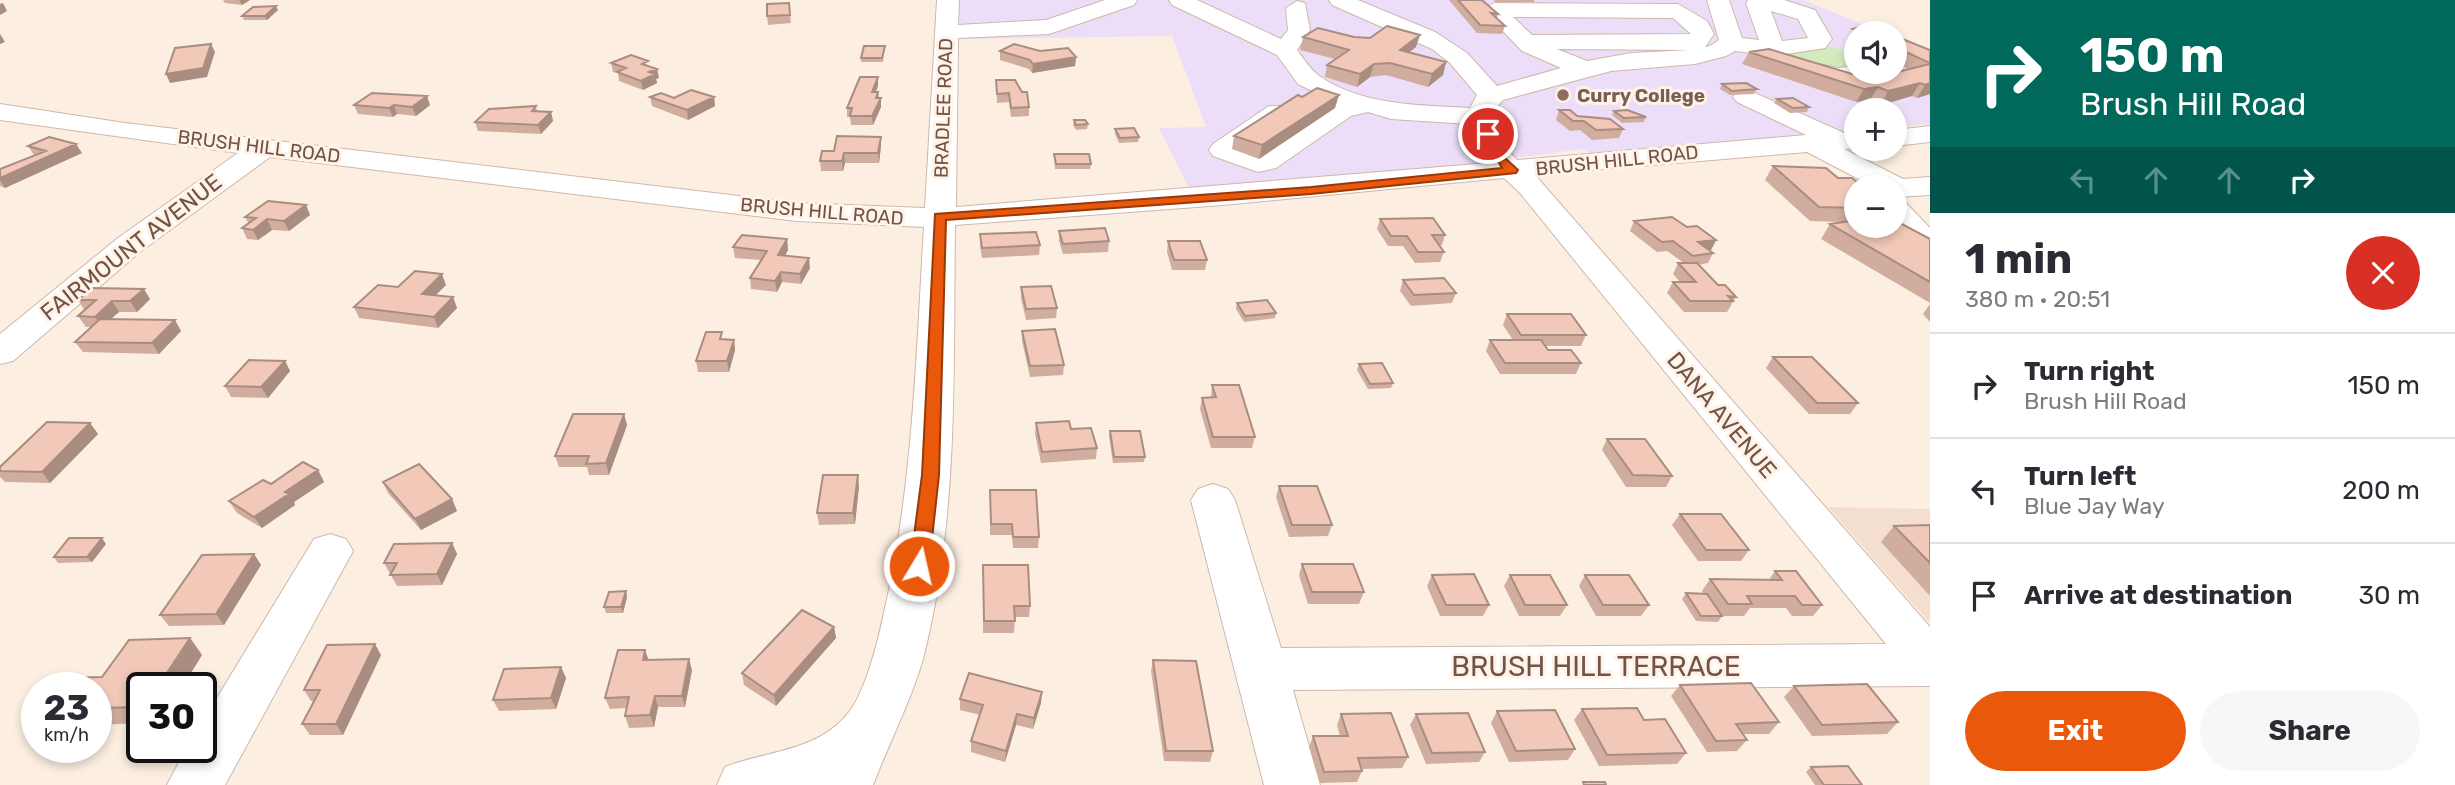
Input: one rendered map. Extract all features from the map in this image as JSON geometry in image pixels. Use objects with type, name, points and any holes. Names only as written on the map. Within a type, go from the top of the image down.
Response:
[{"type":"street","name":"BRADLEE ROAD","points":[[845,785],[900,653],[922,548],[932,452],[948,0]]},
{"type":"street","points":[[946,32],[1049,27],[1126,0]]},
{"type":"street","points":[[1180,0],[1285,50],[1312,83],[1358,107],[1410,114],[1488,106],[1587,70],[1630,60],[1710,54],[1753,46],[1844,53]]},
{"type":"street","points":[[1340,0],[1444,47],[1466,65],[1488,106]]},
{"type":"street","points":[[1718,0],[1753,46],[1791,64],[1825,74],[1844,75]]},
{"type":"street","points":[[1753,46],[1757,3],[1782,6],[1807,15],[1844,49]]},
{"type":"street","points":[[1285,50],[1299,30],[1297,8]]},
{"type":"street","points":[[1527,42],[1690,43],[1697,42],[1703,34],[1699,26],[1678,11],[1494,10],[1527,42],[1587,70]]},
{"type":"street","points":[[1382,19],[1409,14],[1438,17]]},
{"type":"street","points":[[1444,47],[1465,43],[1466,35]]},
{"type":"street","points":[[1515,64],[1548,54]]},
{"type":"street","points":[[1746,97],[1844,139]]},
{"type":"street","name":"DANA AVENUE","points":[[1488,106],[1496,153],[1530,187],[1930,664]]},
{"type":"street","name":"BRUSH HILL ROAD","points":[[0,112],[103,128],[817,215],[884,219],[1311,191],[1668,155],[1844,141]]},
{"type":"street","points":[[1390,136],[1407,123],[1410,114]]},
{"type":"street","points":[[1628,129],[1668,155]]},
{"type":"street","points":[[1907,137],[1930,134]]},
{"type":"street","points":[[1811,143],[1861,175]]},
{"type":"street","name":"FAIRMOUNT AVENUE","points":[[0,353],[130,243],[191,196],[266,147]]},
{"type":"street","points":[[1907,193],[1930,186]]},
{"type":"street","points":[[1907,220],[1912,230],[1930,242]]},
{"type":"street","points":[[1213,500],[1262,668],[1292,785]]},
{"type":"street","points":[[195,785],[330,551]]},
{"type":"street","name":"BRUSH HILL TERRACE","points":[[1262,668],[1930,664]]},
{"type":"street","points":[[745,785],[782,780],[805,773],[843,751],[873,723]]},
{"type":"shaded area","name":"Curry College","points":[[959,0],[1803,0],[1855,21],[1844,21],[1844,84],[1907,84],[1907,42],[1930,51],[1930,124],[1907,126],[1907,98],[1844,98],[1844,132],[1591,154],[1583,149],[1377,176],[1190,190],[1159,128],[1206,127],[1172,36],[960,39]]},
{"type":"shaded area","points":[[1828,507],[1930,509],[1930,623]]},
{"type":"green space","points":[[1829,46],[1844,51],[1844,71],[1833,72],[1775,52]]},
{"type":"building","points":[[1458,0],[1482,0],[1498,14],[1491,13],[1505,26],[1480,25]]},
{"type":"building","points":[[789,3],[790,15],[767,16],[767,4]]},
{"type":"building","points":[[276,6],[265,16],[242,16],[253,7]]},
{"type":"building","points":[[1387,26],[1420,35],[1400,50],[1446,62],[1432,74],[1390,63],[1374,64],[1360,74],[1327,65],[1349,50],[1303,37],[1318,28],[1370,38]]},
{"type":"building","points":[[1907,41],[1930,50],[1930,63],[1907,52]]},
{"type":"building","points":[[211,44],[203,68],[166,74],[175,48]]},
{"type":"building","points":[[1014,44],[1040,51],[1068,48],[1076,57],[1033,64],[1030,60],[1000,51]]},
{"type":"building","points":[[864,46],[885,46],[882,58],[861,58]]},
{"type":"building","points":[[1769,49],[1844,72],[1844,83],[1749,52]]},
{"type":"building","points":[[631,55],[648,61],[642,64],[657,69],[649,72],[655,74],[641,81],[617,72],[626,68],[611,63]]},
{"type":"building","points":[[1930,64],[1930,83],[1925,85],[1920,83],[1888,91],[1878,87],[1864,89],[1848,84],[1907,84],[1907,70]]},
{"type":"building","points":[[860,77],[878,77],[872,92],[878,92],[876,98],[881,98],[872,116],[850,116],[852,108],[847,108]]},
{"type":"building","points":[[996,80],[1015,80],[1022,92],[1027,92],[1029,107],[1011,108],[1009,93],[997,94]]},
{"type":"building","points":[[1746,83],[1757,89],[1732,91],[1722,84]]},
{"type":"building","points":[[1317,88],[1339,95],[1262,145],[1234,136],[1298,95],[1302,97]]},
{"type":"building","points":[[691,90],[714,97],[687,110],[650,97],[661,93],[674,98]]},
{"type":"building","points":[[372,93],[427,96],[412,107],[354,105]]},
{"type":"building","points":[[1793,98],[1809,107],[1793,108],[1777,99]]},
{"type":"building","points":[[536,106],[532,111],[551,112],[538,125],[475,122],[489,109]]},
{"type":"building","points":[[1559,110],[1570,110],[1577,116],[1610,119],[1623,129],[1596,130],[1584,121],[1573,121]]},
{"type":"building","points":[[1627,110],[1646,117],[1624,118],[1614,111]]},
{"type":"building","points":[[1074,120],[1085,120],[1088,124],[1076,125]]},
{"type":"building","points":[[1134,128],[1139,137],[1120,138],[1115,129]]},
{"type":"building","points":[[837,136],[881,137],[878,153],[844,153],[842,161],[820,161],[822,151],[834,151]]},
{"type":"building","points":[[49,137],[76,144],[0,178],[0,169],[46,151],[28,146]]},
{"type":"building","points":[[1054,154],[1089,154],[1091,164],[1056,164]]},
{"type":"building","points":[[1773,166],[1826,168],[1838,178],[1844,178],[1844,208],[1819,207]]},
{"type":"building","points":[[268,201],[306,205],[284,221],[267,219],[253,230],[242,228],[256,218],[245,217]]},
{"type":"building","points":[[1672,217],[1687,227],[1697,226],[1716,240],[1698,242],[1713,253],[1693,256],[1673,241],[1662,242],[1634,221]]},
{"type":"building","points":[[1433,218],[1445,235],[1432,235],[1444,252],[1418,252],[1407,236],[1391,236],[1380,219]]},
{"type":"building","points":[[1844,222],[1844,232],[1830,224]]},
{"type":"building","points":[[1907,227],[1930,239],[1930,282],[1854,238],[1907,238]]},
{"type":"building","points":[[1105,228],[1109,241],[1063,244],[1059,231]]},
{"type":"building","points":[[1036,232],[1040,245],[982,248],[980,234]]},
{"type":"building","points":[[742,235],[787,239],[778,255],[809,258],[800,274],[781,272],[775,281],[750,278],[767,251],[733,247]]},
{"type":"building","points":[[1168,241],[1200,241],[1207,260],[1174,260]]},
{"type":"building","points":[[1678,263],[1697,263],[1718,285],[1725,285],[1736,297],[1728,296],[1733,301],[1690,301],[1673,282],[1696,282]]},
{"type":"building","points":[[415,271],[442,274],[422,294],[453,297],[434,317],[354,307],[378,285],[398,287]]},
{"type":"building","points":[[1444,278],[1456,293],[1414,295],[1403,280]]},
{"type":"building","points":[[1051,286],[1057,308],[1026,309],[1021,287]]},
{"type":"building","points":[[92,288],[144,289],[130,301],[112,301],[95,317],[78,316],[96,300],[78,300]]},
{"type":"building","points":[[1267,300],[1276,313],[1245,316],[1237,303]]},
{"type":"building","points":[[1507,314],[1571,314],[1586,335],[1521,335]]},
{"type":"building","points":[[100,319],[175,320],[152,343],[75,342]]},
{"type":"building","points":[[1055,329],[1064,365],[1030,366],[1022,331]]},
{"type":"building","points":[[706,332],[722,332],[720,339],[734,340],[727,361],[696,361]]},
{"type":"building","points":[[1490,340],[1541,340],[1548,350],[1571,350],[1581,363],[1505,363]]},
{"type":"building","points":[[1773,357],[1812,357],[1858,403],[1817,403]]},
{"type":"building","points":[[249,360],[285,361],[261,387],[225,386]]},
{"type":"building","points":[[1382,363],[1393,383],[1370,384],[1359,364]]},
{"type":"building","points":[[1212,385],[1239,385],[1255,437],[1213,437],[1202,398],[1216,397]]},
{"type":"building","points":[[573,414],[624,414],[606,463],[586,464],[589,456],[555,456]]},
{"type":"building","points":[[1069,421],[1071,429],[1091,428],[1097,448],[1042,452],[1036,423]]},
{"type":"building","points":[[47,422],[90,423],[42,472],[0,471],[0,467]]},
{"type":"building","points":[[1110,431],[1140,431],[1145,457],[1114,457]]},
{"type":"building","points":[[1607,439],[1645,439],[1672,476],[1633,475]]},
{"type":"building","points":[[303,462],[318,470],[285,492],[289,494],[254,517],[229,501],[263,480],[271,484]]},
{"type":"building","points":[[419,464],[452,499],[415,519],[383,482]]},
{"type":"building","points":[[823,475],[858,475],[853,513],[817,513]]},
{"type":"building","points":[[1279,486],[1317,486],[1332,525],[1292,525]]},
{"type":"building","points":[[990,490],[1036,490],[1039,537],[1013,537],[1012,524],[991,524]]},
{"type":"building","points":[[1680,514],[1721,514],[1749,550],[1706,550]]},
{"type":"building","points":[[1930,525],[1930,563],[1894,526]]},
{"type":"building","points":[[69,538],[102,538],[87,557],[54,557]]},
{"type":"building","points":[[452,543],[437,574],[390,575],[397,563],[384,563],[394,544]]},
{"type":"building","points":[[254,554],[216,614],[160,615],[202,555]]},
{"type":"building","points":[[1302,564],[1353,564],[1364,592],[1312,592]]},
{"type":"building","points":[[983,565],[1028,565],[1030,606],[1014,606],[1015,621],[984,621]]},
{"type":"building","points":[[1775,571],[1796,571],[1822,605],[1802,605],[1795,596],[1747,596],[1752,604],[1728,604],[1710,579],[1782,580]]},
{"type":"building","points":[[1474,574],[1489,605],[1446,605],[1432,575]]},
{"type":"building","points":[[1510,575],[1550,575],[1567,605],[1525,605]]},
{"type":"building","points":[[1585,575],[1629,575],[1649,605],[1603,605]]},
{"type":"building","points":[[626,591],[621,607],[604,607],[609,592]]},
{"type":"building","points":[[1686,593],[1707,594],[1722,616],[1701,616]]},
{"type":"building","points":[[802,610],[834,627],[774,695],[742,673]]},
{"type":"building","points":[[190,638],[168,672],[126,672],[126,707],[112,708],[112,672],[106,672],[129,640]]},
{"type":"building","points":[[375,644],[336,724],[302,724],[320,690],[304,690],[327,645]]},
{"type":"building","points":[[618,650],[645,650],[643,660],[689,659],[682,696],[655,696],[650,715],[625,716],[629,697],[605,698]]},
{"type":"building","points":[[1153,660],[1196,661],[1213,751],[1166,751]]},
{"type":"building","points":[[561,667],[551,698],[493,700],[504,669]]},
{"type":"building","points":[[969,673],[1042,692],[1034,718],[1017,714],[1006,751],[971,741],[983,705],[960,699]]},
{"type":"building","points":[[1751,683],[1779,722],[1736,724],[1747,740],[1716,741],[1680,685]]},
{"type":"building","points":[[1867,684],[1898,722],[1822,725],[1794,686]]},
{"type":"building","points":[[1637,708],[1644,720],[1665,719],[1686,753],[1607,755],[1582,709]]},
{"type":"building","points":[[1555,710],[1575,749],[1516,751],[1497,711]]},
{"type":"building","points":[[1391,713],[1408,757],[1358,758],[1362,771],[1324,772],[1313,736],[1348,736],[1341,714]]},
{"type":"building","points":[[1468,713],[1485,752],[1432,753],[1416,714]]},
{"type":"building","points":[[1848,766],[1862,785],[1824,785],[1811,767]]},
{"type":"building","points":[[1583,782],[1605,782],[1606,785],[1584,785]]},
{"type":"place","name":"Curry College","points":[[1563,95]]},
{"type":"route","points":[[919,566],[930,475],[940,217],[1311,191],[1512,170],[1500,159],[1488,134]]}]
